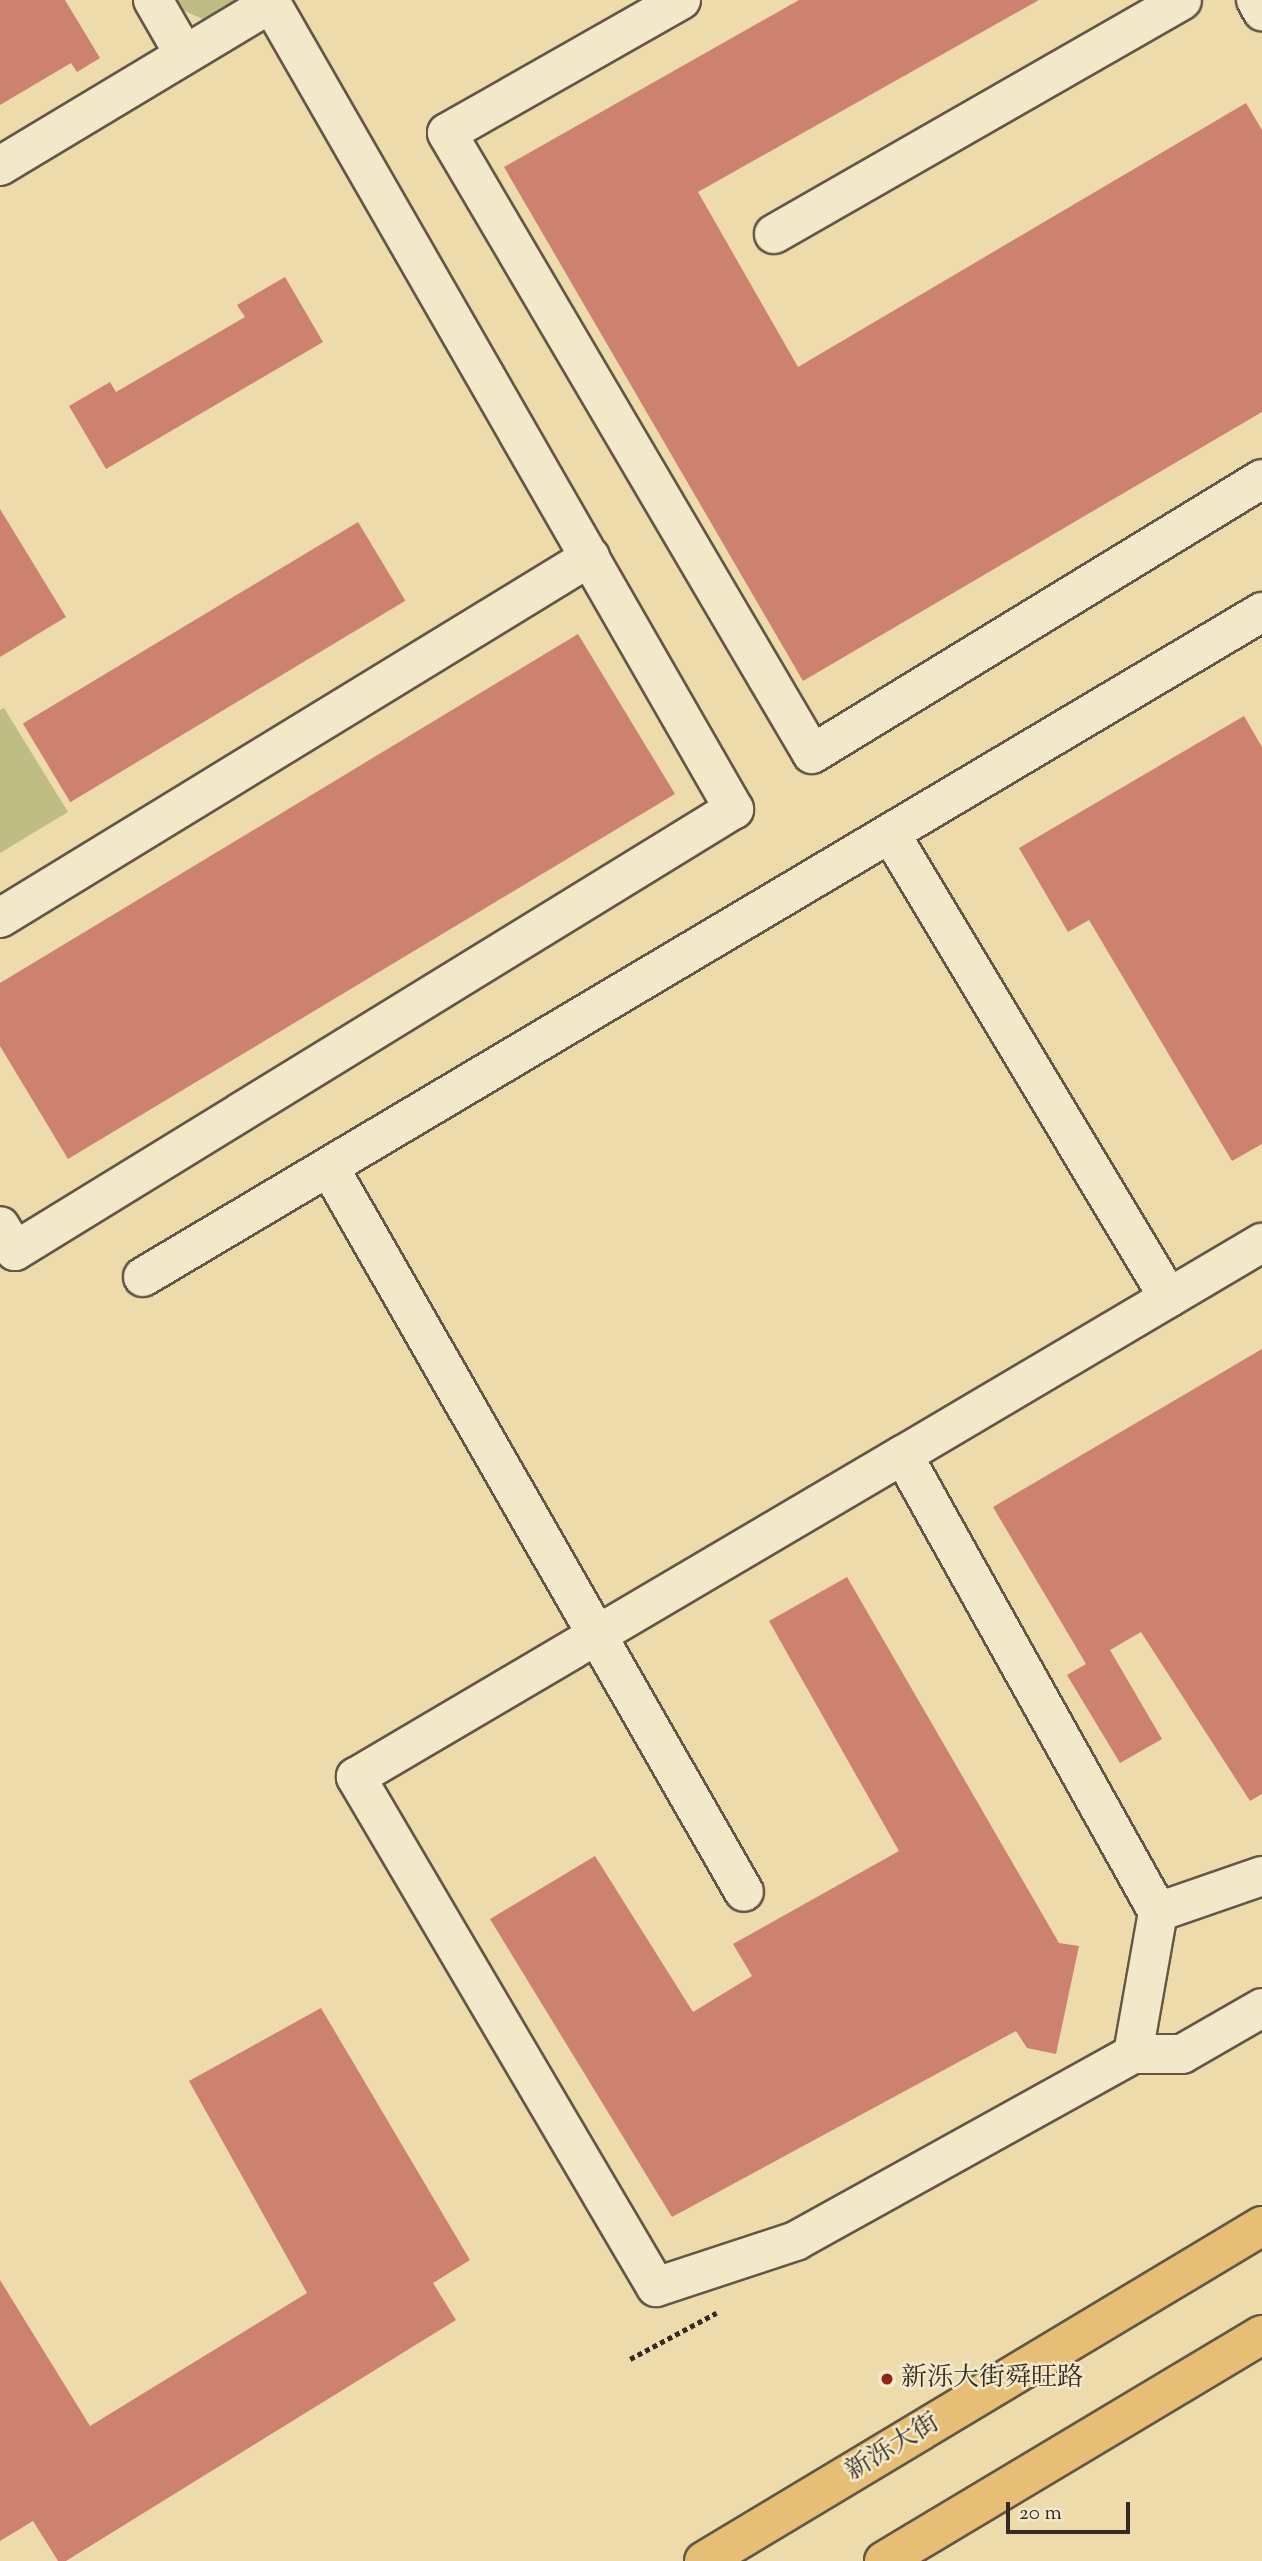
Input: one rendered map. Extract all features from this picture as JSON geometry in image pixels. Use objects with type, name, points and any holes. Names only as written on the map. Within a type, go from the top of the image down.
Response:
[{"type":"main road","name":"新泺大街","points":[[704,2561],[1262,2226]]},
{"type":"main road","points":[[884,2561],[1262,2335]]},
{"type":"lane","points":[[153,0],[184,54]]},
{"type":"lane","points":[[681,0],[447,133],[812,754],[1262,479]]},
{"type":"lane","points":[[774,234],[1182,0]]},
{"type":"lane","points":[[1256,0],[1262,10]]},
{"type":"lane","points":[[0,166],[271,3],[734,809],[15,1251],[0,1226]]},
{"type":"lane","points":[[0,918],[590,557]]},
{"type":"lane","points":[[143,1277],[1262,612]]},
{"type":"lane","points":[[890,833],[1169,1298]]},
{"type":"lane","points":[[329,1167],[744,1892]]},
{"type":"lane","points":[[1262,1243],[356,1777],[656,2287],[796,2241],[1133,2054],[1182,2054],[1262,2008]]},
{"type":"lane","points":[[903,1455],[1158,1912],[1133,2054]]},
{"type":"lane","points":[[1158,1912],[1262,1876]]},
{"type":"shaded area","points":[[175,0],[242,0],[205,20],[180,9]]},
{"type":"shaded area","points":[[4,708],[68,812],[0,853],[0,710]]},
{"type":"building","points":[[0,0],[65,0],[100,58],[77,72],[71,63],[0,105]]},
{"type":"building","points":[[799,0],[1039,0],[698,192],[798,367],[1246,103],[1262,130],[1262,412],[803,681],[504,167]]},
{"type":"building","points":[[285,277],[323,342],[106,469],[69,406],[110,382],[116,392],[245,317],[237,305]]},
{"type":"building","points":[[0,509],[66,617],[0,657]]},
{"type":"building","points":[[358,522],[405,601],[70,802],[23,723]]},
{"type":"building","points":[[578,634],[675,794],[68,1159],[0,1046],[0,983]]},
{"type":"building","points":[[1244,716],[1262,747],[1262,1144],[1232,1161],[1089,920],[1068,932],[1019,848]]},
{"type":"building","points":[[1262,1349],[1262,1794],[1250,1801],[1141,1632],[1110,1650],[1162,1739],[1120,1763],[1067,1675],[1086,1664],[993,1507]]},
{"type":"building","points":[[847,1577],[1059,1943],[1079,1946],[1056,2054],[1027,2048],[1016,2031],[672,2217],[490,1919],[595,1856],[693,2012],[752,1976],[733,1944],[899,1851],[769,1621]]},
{"type":"building","points":[[321,2008],[470,2260],[433,2283],[456,2320],[66,2561],[58,2561],[33,2521],[0,2541],[0,2280],[90,2426],[307,2293],[189,2081]]},
{"type":"place","name":"新泺大街舜旺路","points":[[887,2379]]}]
